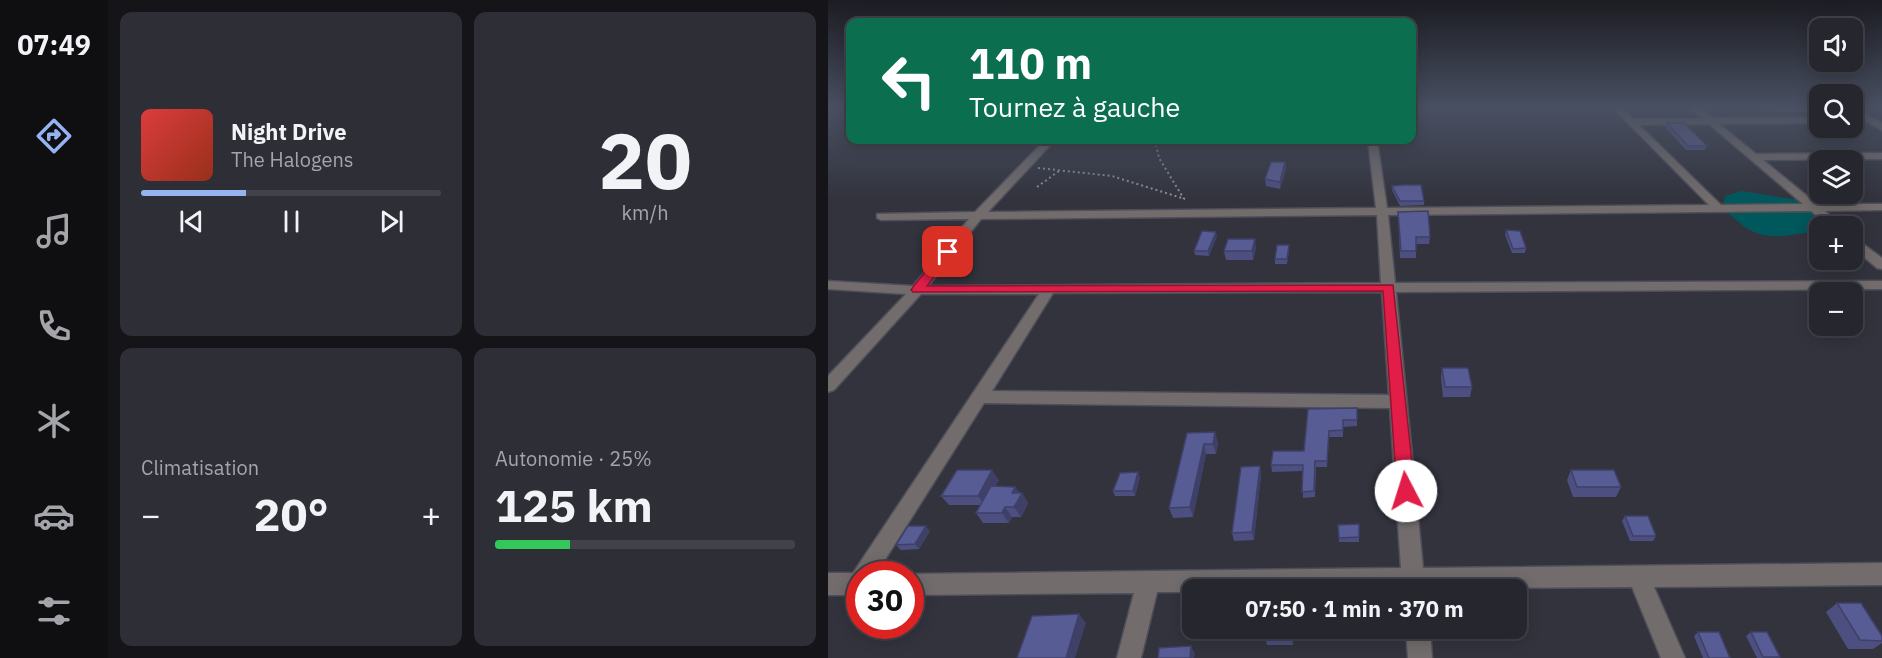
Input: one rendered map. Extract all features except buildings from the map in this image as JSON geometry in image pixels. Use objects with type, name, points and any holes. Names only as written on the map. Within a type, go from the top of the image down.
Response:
[{"type":"street","points":[[1648,138],[1719,208]]},
{"type":"street","points":[[1730,138],[1824,216]]},
{"type":"street","points":[[828,386],[917,290],[978,215],[1046,144]]},
{"type":"street","points":[[1373,144],[1382,211],[1413,579]]},
{"type":"street","points":[[1753,157],[1882,156]]},
{"type":"street","points":[[881,216],[1882,207]]},
{"type":"street","points":[[1863,249],[1882,265]]},
{"type":"street","points":[[828,285],[917,290],[1882,285]]},
{"type":"street","points":[[873,561],[1049,289]]},
{"type":"street","points":[[979,397],[1398,402]]},
{"type":"street","points":[[1527,581],[1882,574]]},
{"type":"street","points":[[1639,578],[1673,658]]},
{"type":"street","points":[[828,584],[846,582]]},
{"type":"street","points":[[1129,658],[1148,582]]},
{"type":"street","points":[[924,584],[1182,582]]},
{"type":"street","points":[[1419,639],[1420,658]]},
{"type":"path","points":[[1023,166],[1112,176],[1185,200],[1159,158],[1156,144]]},
{"type":"path","points":[[1036,187],[1060,170]]},
{"type":"water","points":[[1741,191],[1799,200],[1819,216],[1809,216],[1809,232],[1780,236],[1764,235],[1744,227],[1722,210],[1725,196]]},
{"type":"route","points":[[948,252],[917,290],[1389,287],[1406,491]]}]
